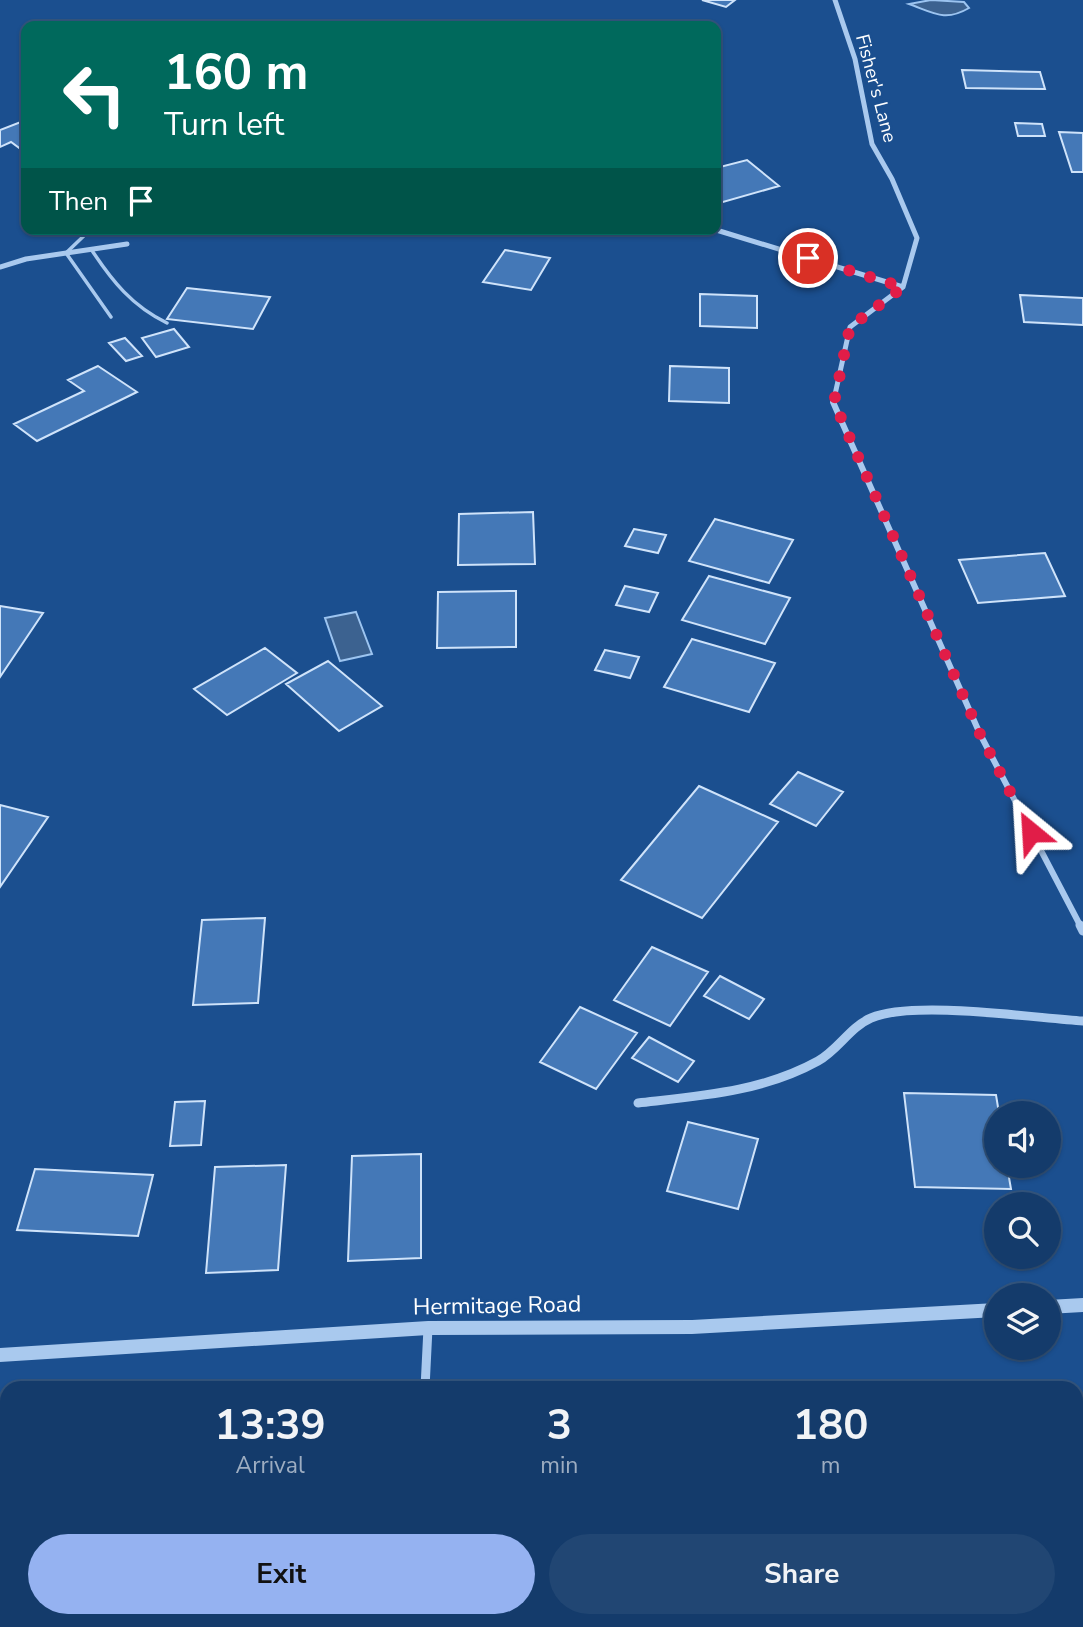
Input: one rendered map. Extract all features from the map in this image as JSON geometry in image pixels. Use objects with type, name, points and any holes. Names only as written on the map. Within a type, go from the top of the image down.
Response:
[{"type":"street","name":"Fisher's Lane","points":[[835,0],[855,59],[872,144],[892,179],[917,238],[903,287]]},
{"type":"street","points":[[721,231],[903,287]]},
{"type":"street","points":[[0,267],[26,259],[127,244]]},
{"type":"street","points":[[903,287],[850,327],[834,402],[980,734],[1083,931]]},
{"type":"street","points":[[638,1103],[735,1091],[781,1079],[824,1058],[872,1018],[912,1012],[1083,1021]]},
{"type":"street","points":[[1061,1306],[1083,1305]]},
{"type":"street","name":"Hermitage Road","points":[[0,1355],[428,1328],[692,1327],[984,1311]]},
{"type":"street","points":[[425,1381],[428,1328]]},
{"type":"lane","points":[[85,235],[66,253],[111,317]]},
{"type":"lane","points":[[91,249],[132,304],[146,314],[167,323]]},
{"type":"water","points":[[931,0],[964,2],[969,8],[953,15],[939,15],[909,4]]},
{"type":"water","points":[[356,612],[372,654],[340,661],[325,618]]},
{"type":"building","points":[[702,0],[735,0],[726,7]]},
{"type":"building","points":[[962,70],[1040,72],[1045,89],[966,88]]},
{"type":"building","points":[[21,122],[21,149],[11,142],[0,147],[0,130]]},
{"type":"building","points":[[1015,123],[1042,124],[1045,136],[1018,136]]},
{"type":"building","points":[[1059,132],[1083,133],[1083,172],[1072,172]]},
{"type":"building","points":[[747,160],[779,186],[721,203],[721,167]]},
{"type":"building","points":[[505,250],[550,258],[531,290],[483,282]]},
{"type":"building","points":[[187,288],[270,297],[253,329],[167,319]]},
{"type":"building","points":[[700,294],[757,296],[757,328],[700,326]]},
{"type":"building","points":[[1020,295],[1083,298],[1083,325],[1024,322]]},
{"type":"building","points":[[174,329],[189,347],[156,357],[142,338]]},
{"type":"building","points":[[125,338],[142,356],[126,361],[109,343]]},
{"type":"building","points":[[98,366],[137,392],[37,441],[14,424],[84,391],[68,380]]},
{"type":"building","points":[[670,366],[729,368],[729,403],[669,401]]},
{"type":"building","points":[[533,512],[535,564],[458,565],[459,514]]},
{"type":"building","points":[[715,519],[793,540],[769,583],[689,561]]},
{"type":"building","points":[[634,529],[666,535],[658,553],[625,546]]},
{"type":"building","points":[[1045,553],[1065,596],[978,603],[959,560]]},
{"type":"building","points":[[709,576],[790,598],[765,644],[682,620]]},
{"type":"building","points":[[625,586],[658,593],[649,612],[616,605]]},
{"type":"building","points":[[516,591],[516,647],[437,648],[438,592]]},
{"type":"building","points":[[0,606],[43,613],[0,677]]},
{"type":"building","points":[[692,639],[775,663],[749,712],[664,687]]},
{"type":"building","points":[[265,648],[297,673],[227,715],[194,689]]},
{"type":"building","points":[[605,650],[639,657],[630,678],[595,670]]},
{"type":"building","points":[[328,661],[382,706],[339,731],[286,684]]},
{"type":"building","points":[[798,772],[843,792],[816,826],[770,804]]},
{"type":"building","points":[[699,786],[778,822],[702,918],[621,880]]},
{"type":"building","points":[[0,805],[48,817],[0,887]]},
{"type":"building","points":[[265,918],[258,1003],[193,1005],[202,920]]},
{"type":"building","points":[[652,947],[708,972],[670,1026],[614,1000]]},
{"type":"building","points":[[720,976],[764,999],[749,1019],[704,996]]},
{"type":"building","points":[[580,1007],[637,1033],[596,1089],[540,1062]]},
{"type":"building","points":[[649,1037],[694,1061],[678,1082],[632,1058]]},
{"type":"building","points":[[904,1093],[996,1095],[997,1101],[984,1101],[984,1178],[1009,1178],[1011,1189],[915,1187]]},
{"type":"building","points":[[205,1101],[201,1145],[170,1146],[175,1102]]},
{"type":"building","points":[[688,1122],[758,1139],[738,1209],[667,1191]]},
{"type":"building","points":[[421,1154],[421,1258],[348,1261],[352,1156]]},
{"type":"building","points":[[286,1165],[278,1270],[206,1273],[215,1167]]},
{"type":"building","points":[[35,1169],[153,1175],[138,1236],[17,1230]]},
{"type":"route","points":[[808,258],[903,287],[850,327],[834,402],[980,734],[1031,832]]}]
